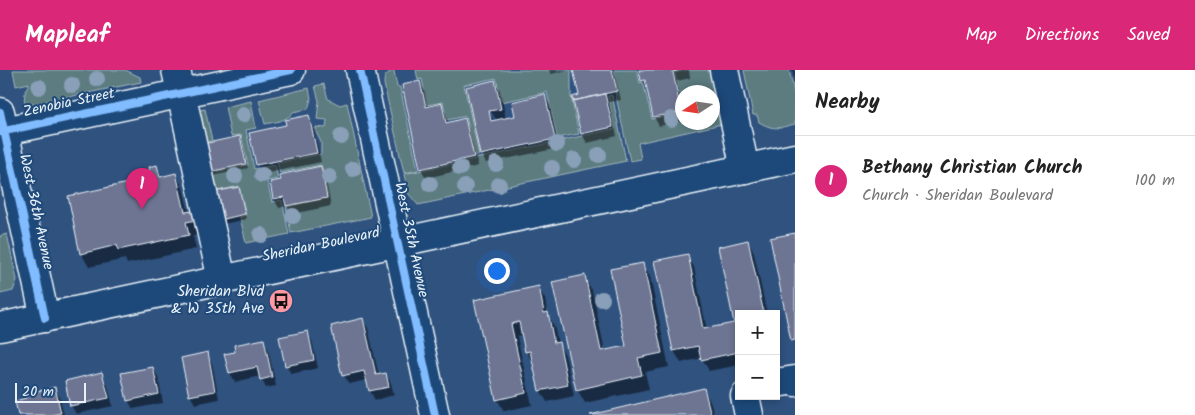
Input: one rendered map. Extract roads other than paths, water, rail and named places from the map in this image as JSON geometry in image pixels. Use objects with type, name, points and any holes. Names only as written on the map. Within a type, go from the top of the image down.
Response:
[{"type":"street","name":"Zenobia Street","points":[[1,125],[179,82],[291,70]]},
{"type":"street","name":"West 35th Avenue","points":[[360,70],[435,415]]},
{"type":"street","points":[[724,70],[745,169]]},
{"type":"street","points":[[179,82],[222,280]]},
{"type":"street","name":"West 36th Avenue","points":[[1,125],[45,318]]},
{"type":"street","name":"Sheridan Boulevard","points":[[0,327],[795,158]]},
{"type":"street","points":[[780,382],[794,380],[795,382]]},
{"type":"street","points":[[746,400],[749,415]]},
{"type":"place","name":"Bethany Christian Church","points":[[142,209]]},
{"type":"place","name":"Sheridan Blvd & W 35th Ave","points":[[281,301]]}]
